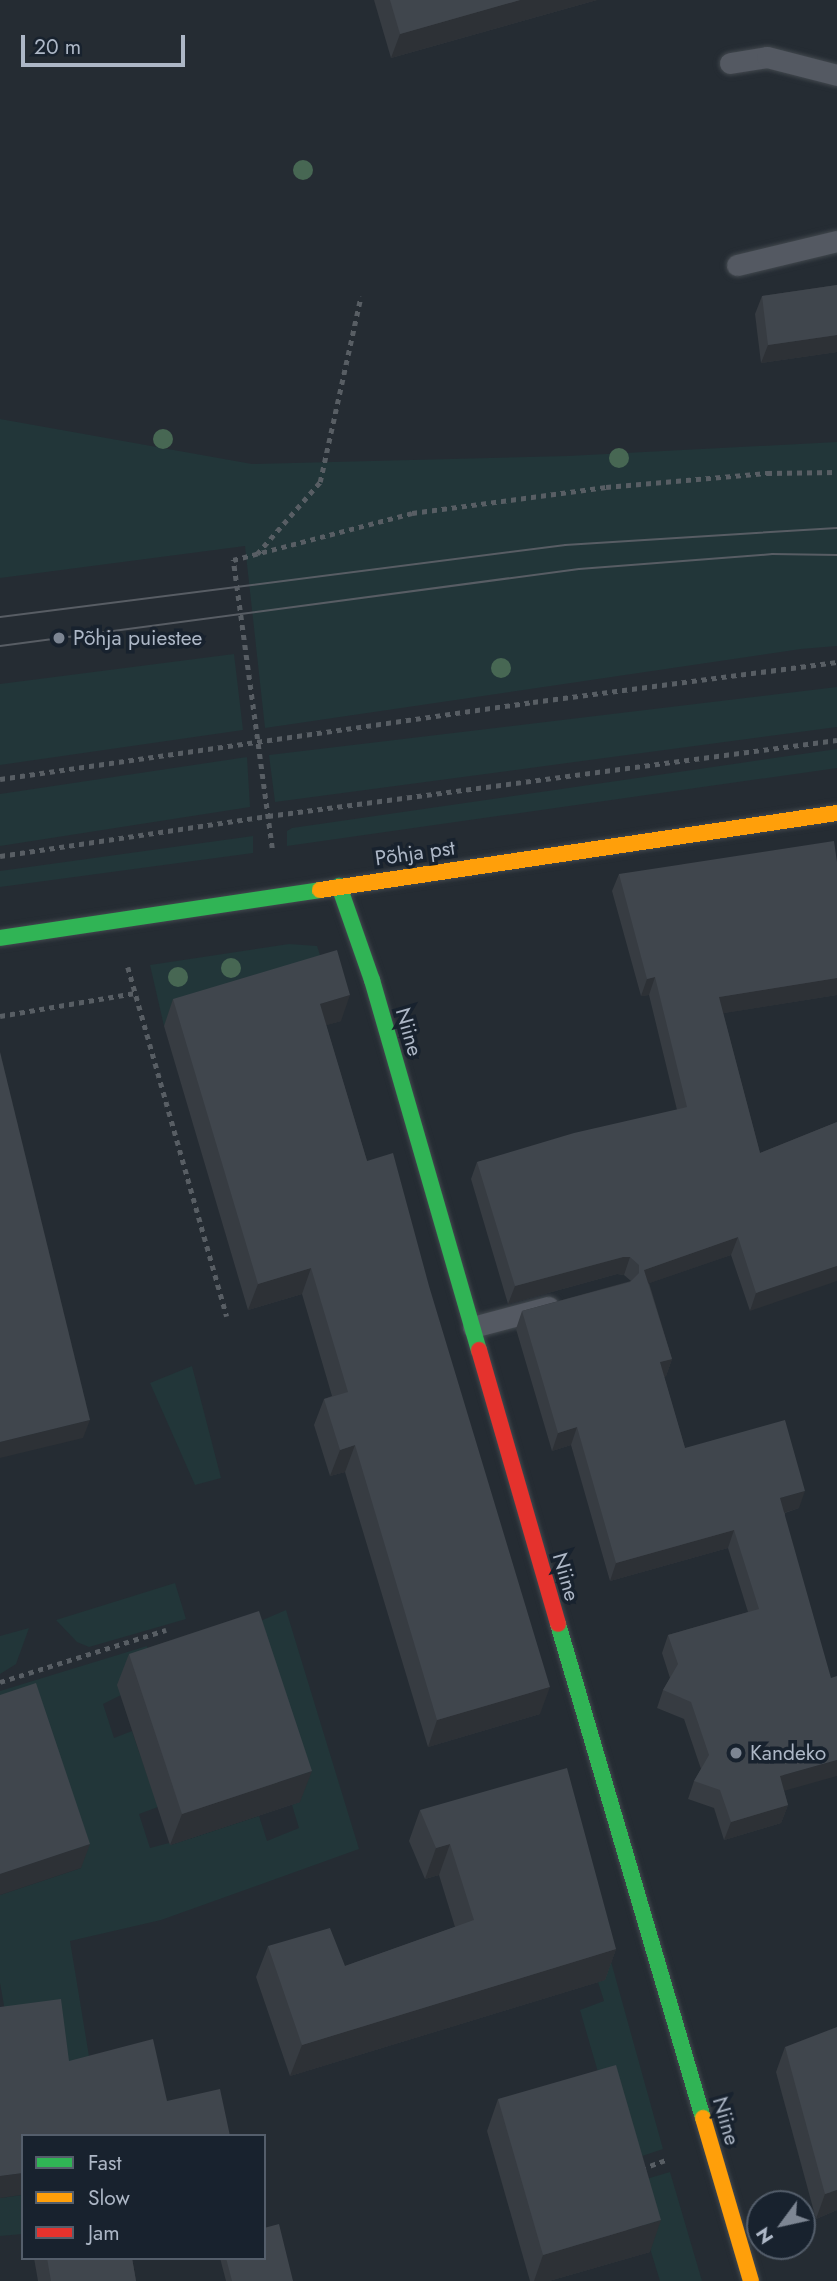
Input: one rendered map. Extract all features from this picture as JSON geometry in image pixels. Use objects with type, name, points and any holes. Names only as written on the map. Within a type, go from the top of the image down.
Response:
[{"type":"street","name":"Põhja pst","points":[[0,938],[837,813]]},
{"type":"street","name":"Niine","points":[[340,886],[372,980],[751,2281]]},
{"type":"lane","points":[[730,63],[767,57],[837,75]]},
{"type":"lane","points":[[737,265],[837,241]]},
{"type":"lane","points":[[472,1327],[566,1302]]},
{"type":"path","points":[[256,554],[320,482],[361,296]]},
{"type":"path","points":[[278,895],[233,560],[412,513],[606,487],[767,473],[837,472]]},
{"type":"path","points":[[0,779],[256,741],[837,662]]},
{"type":"path","points":[[0,856],[268,816],[837,740]]},
{"type":"path","points":[[125,958],[227,1316]]},
{"type":"path","points":[[0,1016],[135,993]]},
{"type":"path","points":[[0,1682],[166,1630]]},
{"type":"path","points":[[639,2170],[673,2157]]},
{"type":"green space","points":[[0,419],[252,464],[568,456],[837,442],[837,646],[801,649],[265,728],[245,546],[0,578]]},
{"type":"green space","points":[[234,654],[243,730],[0,765],[0,684]]},
{"type":"green space","points":[[837,687],[837,727],[275,802],[269,755]]},
{"type":"green space","points":[[837,749],[837,768],[287,846],[287,831],[292,828]]},
{"type":"green space","points":[[247,757],[250,807],[0,846],[0,794]]},
{"type":"green space","points":[[253,836],[253,853],[0,887],[0,871]]},
{"type":"green space","points":[[289,944],[317,946],[327,976],[164,1026],[150,965]]},
{"type":"green space","points":[[192,1366],[221,1478],[195,1485],[150,1383]]},
{"type":"green space","points":[[175,1583],[186,1619],[89,1647],[77,1642],[56,1620]]},
{"type":"green space","points":[[286,1610],[359,1849],[161,1920],[70,1941],[101,2129],[8,2028],[0,1983],[0,1895],[81,1868],[0,1716],[0,1691],[147,1646],[154,1670],[118,1685],[121,1695],[103,1704],[114,1738],[132,1731],[158,1807],[139,1814],[150,1848],[169,1843],[171,1845],[259,1816],[267,1841],[299,1828],[292,1805],[300,1802],[251,1625]]},
{"type":"green space","points":[[29,1628],[16,1664],[0,1674],[0,1636]]},
{"type":"green space","points":[[592,1893],[663,2149],[624,2162],[580,2010],[604,2001],[598,1982],[604,1980]]},
{"type":"green space","points":[[670,2172],[702,2281],[660,2281],[633,2193],[643,2180]]},
{"type":"green space","points":[[21,2195],[21,2234],[0,2236],[0,2198]]},
{"type":"building","points":[[390,0],[520,0],[400,34]]},
{"type":"building","points":[[837,285],[837,335],[768,345],[762,296]]},
{"type":"building","points":[[834,841],[837,862],[837,978],[719,997],[760,1153],[837,1122],[837,1266],[756,1293],[738,1237],[644,1270],[672,1359],[660,1362],[685,1448],[785,1420],[805,1491],[780,1498],[831,1678],[837,1676],[837,1760],[780,1776],[788,1805],[731,1822],[720,1790],[694,1781],[709,1755],[691,1702],[663,1690],[678,1664],[668,1635],[759,1609],[734,1530],[616,1563],[577,1427],[558,1433],[522,1311],[630,1282],[639,1273],[639,1265],[630,1257],[623,1257],[515,1286],[477,1162],[574,1133],[687,1107],[655,977],[647,979],[619,874]]},
{"type":"building","points":[[337,950],[350,995],[320,1004],[367,1161],[393,1153],[429,1286],[550,1687],[437,1720],[355,1445],[340,1450],[324,1399],[348,1392],[311,1268],[258,1284],[173,999]]},
{"type":"building","points":[[0,1052],[90,1420],[0,1442]]},
{"type":"building","points":[[259,1611],[312,1771],[182,1814],[129,1654]]},
{"type":"building","points":[[36,1683],[90,1844],[0,1874],[0,1695]]},
{"type":"building","points":[[567,1768],[616,1949],[302,2045],[268,1946],[330,1928],[345,1966],[474,1920],[450,1844],[436,1848],[420,1810]]},
{"type":"building","points":[[61,1999],[69,2061],[153,2039],[167,2101],[220,2089],[230,2134],[21,2134],[21,2173],[0,2176],[0,2007]]},
{"type":"building","points":[[837,2027],[837,2190],[825,2194],[785,2047]]},
{"type":"building","points":[[616,2065],[661,2220],[543,2255],[498,2099]]},
{"type":"building","points":[[279,2224],[293,2281],[232,2281],[227,2260],[266,2260],[266,2227]]},
{"type":"building","points":[[47,2260],[132,2260],[136,2281],[51,2281]]},
{"type":"tram line","points":[[0,617],[565,545],[837,528]]},
{"type":"tram line","points":[[0,646],[579,569],[772,554],[837,555]]},
{"type":"traffic: fast","points":[[339,886],[372,980],[479,1350]]},
{"type":"traffic: fast","points":[[0,938],[320,890]]},
{"type":"traffic: fast","points":[[558,1624],[703,2118]]},
{"type":"traffic: slow","points":[[320,890],[837,813]]},
{"type":"traffic: slow","points":[[703,2118],[751,2281]]},
{"type":"traffic: jam","points":[[479,1350],[558,1624]]},
{"type":"place","name":"Põhja puiestee","points":[[59,638]]},
{"type":"place","name":"Kandeko","points":[[736,1753]]}]
